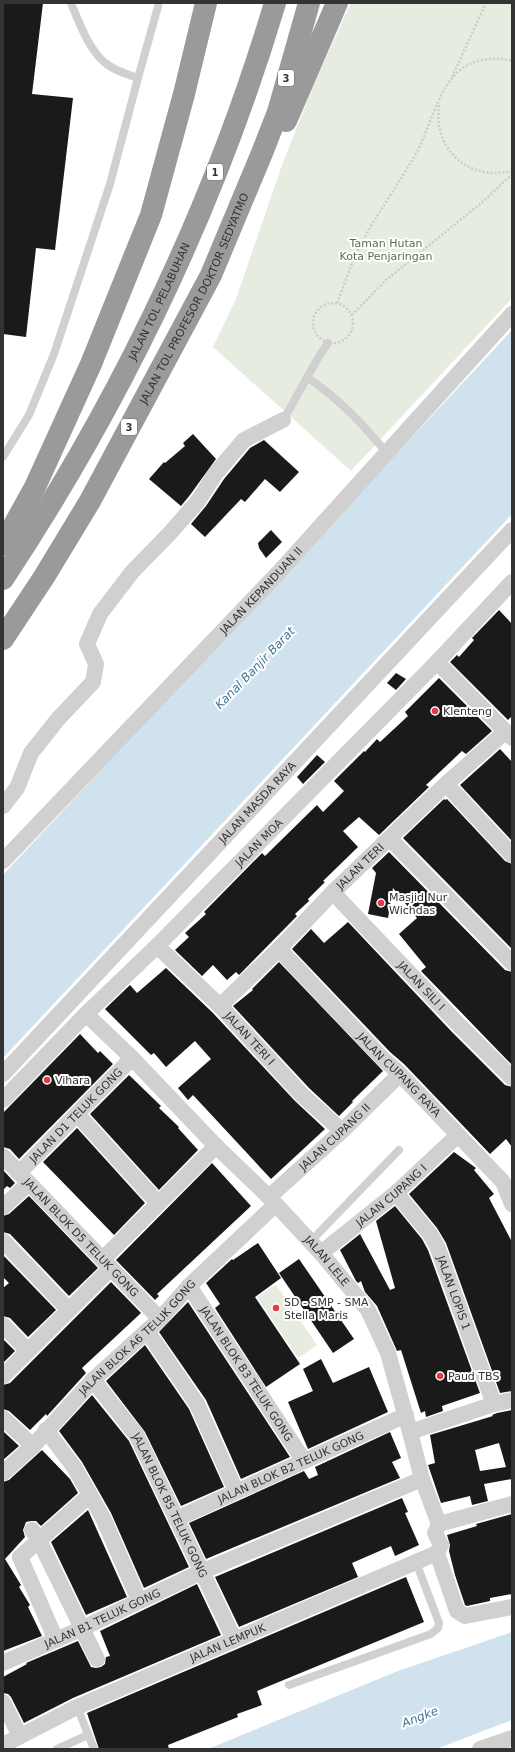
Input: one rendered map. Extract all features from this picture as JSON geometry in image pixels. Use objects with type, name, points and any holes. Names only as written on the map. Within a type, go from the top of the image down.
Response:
[{"type":"highway","points":[[3,545],[35,487],[82,384],[116,304],[135,252],[151,215],[164,171],[206,3]]},
{"type":"highway","name":"JALAN TOL PELABUHAN","points":[[3,579],[62,485],[122,378],[165,291],[209,189],[259,56],[275,3]]},
{"type":"highway","name":"JALAN TOL PROFESOR DOKTOR SEDYATMO","points":[[3,639],[44,577],[90,502],[211,276],[278,112],[309,3]]},
{"type":"highway","points":[[262,153],[281,130],[287,120],[337,3]]},
{"type":"street","name":"JALAN KEPANDUAN II","points":[[3,861],[279,572],[512,314]]},
{"type":"street","points":[[3,806],[17,788],[31,753],[58,719],[93,682],[96,664],[87,644],[100,614],[132,572],[171,532],[198,501],[216,473],[244,440],[283,420]]},
{"type":"street","name":"JALAN MASDA RAYA","points":[[3,1074],[512,530]]},
{"type":"street","name":"JALAN MOA","points":[[3,1100],[86,1014],[157,946],[436,662],[510,590]]},
{"type":"street","points":[[436,662],[509,735]]},
{"type":"street","name":"JALAN TERI","points":[[220,1006],[334,891],[446,784],[509,735]]},
{"type":"street","points":[[446,784],[512,855]]},
{"type":"street","points":[[390,839],[512,963]]},
{"type":"street","name":"JALAN SILI I","points":[[334,891],[459,1025],[512,1078]]},
{"type":"street","name":"JALAN TERI I","points":[[157,946],[220,1006],[302,1096],[342,1131]]},
{"type":"street","name":"JALAN CUPANG RAYA","points":[[278,949],[458,1135],[507,1178],[512,1204]]},
{"type":"street","name":"JALAN LELE","points":[[86,1014],[132,1058],[316,1247],[368,1310],[388,1353],[406,1415],[422,1479],[439,1524],[435,1533],[441,1545],[437,1553],[455,1605],[461,1615],[465,1616],[482,1614],[512,1607]]},
{"type":"street","name":"JALAN D1 TELUK GONG","points":[[3,1208],[24,1178],[77,1114],[132,1058]]},
{"type":"street","name":"JALAN CUPANG II","points":[[272,1201],[400,1074]]},
{"type":"street","points":[[77,1114],[158,1203]]},
{"type":"street","name":"JALAN CUPANG I","points":[[316,1247],[396,1192],[458,1135]]},
{"type":"street","points":[[3,1376],[68,1309],[158,1203],[216,1146]]},
{"type":"street","name":"JALAN BLOK D5 TELUK GONG","points":[[3,1156],[160,1319]]},
{"type":"street","name":"JALAN LOPIS 1","points":[[396,1192],[430,1234],[437,1246],[494,1404]]},
{"type":"street","name":"JALAN BLOK A6 TELUK GONG","points":[[3,1473],[33,1446],[46,1430],[94,1380],[160,1319],[189,1286],[272,1201]]},
{"type":"street","points":[[3,1241],[68,1309]]},
{"type":"street","name":"JALAN BLOK B3 TELUK GONG","points":[[189,1286],[304,1461]]},
{"type":"street","points":[[3,1325],[28,1351]]},
{"type":"street","points":[[147,1331],[197,1404],[236,1490]]},
{"type":"street","name":"JALAN BLOK B5 TELUK GONG","points":[[94,1380],[137,1436],[234,1639]]},
{"type":"street","points":[[410,1432],[494,1404],[512,1400]]},
{"type":"street","name":"JALAN BLOK B2 TELUK GONG","points":[[176,1519],[236,1490],[406,1415]]},
{"type":"street","points":[[3,1418],[33,1446]]},
{"type":"street","points":[[46,1430],[74,1467],[103,1518],[139,1600]]},
{"type":"street","name":"JALAN B1 TELUK GONG","points":[[3,1663],[83,1628],[139,1600],[201,1572],[422,1479]]},
{"type":"street","points":[[56,1640],[20,1558],[36,1535],[90,1495]]},
{"type":"street","points":[[439,1524],[512,1504]]},
{"type":"street","points":[[36,1535],[97,1659]]},
{"type":"street","name":"JALAN LEMPUK","points":[[3,1744],[77,1707],[437,1553]]},
{"type":"street","points":[[3,1702],[20,1736]]},
{"type":"street","points":[[480,1749],[512,1738]]},
{"type":"lane","points":[[70,3],[86,39],[104,62],[119,71],[138,78]]},
{"type":"lane","points":[[3,456],[29,415],[54,354],[110,184],[159,3]]},
{"type":"lane","points":[[283,420],[314,362],[328,343]]},
{"type":"lane","points":[[307,377],[332,394],[363,423],[387,453]]},
{"type":"lane","points":[[316,1247],[399,1150]]},
{"type":"lane","points":[[289,1685],[431,1634],[438,1628],[439,1623],[416,1562]]},
{"type":"lane","points":[[77,1707],[94,1749]]},
{"type":"lane","points":[[57,1749],[88,1735]]},
{"type":"path","points":[[337,303],[360,245],[418,150],[486,3]]},
{"type":"path","points":[[451,79],[460,70],[483,60],[495,58],[512,61]]},
{"type":"path","points":[[440,100],[438,115],[439,129],[444,142],[452,154],[462,163],[474,170],[488,174],[512,173]]},
{"type":"path","points":[[352,315],[386,280],[485,200],[512,173]]},
{"type":"path","points":[[337,303],[348,309],[352,315],[353,328],[350,334],[341,342],[328,343],[317,335],[313,322],[314,315],[324,305],[337,303]]},
{"type":"green space","name":"Taman Hutan Kota Penjaringan","points":[[351,3],[512,3],[512,298],[351,471],[213,347],[236,299],[282,165],[316,79]]},
{"type":"green space","points":[[276,1285],[317,1345],[298,1358],[257,1297]]},
{"type":"water","name":"Kanal Banjir Barat","points":[[512,330],[512,514],[3,1058],[3,875]]},
{"type":"water","name":"Angke","points":[[512,1632],[512,1720],[436,1749],[208,1749],[398,1671]]},
{"type":"building","points":[[3,3],[43,3],[32,94],[73,98],[55,250],[36,248],[26,337],[3,334]]},
{"type":"building","points":[[193,434],[216,459],[181,506],[149,479],[164,462],[165,463],[185,446],[183,443]]},
{"type":"building","points":[[264,440],[299,472],[280,492],[265,479],[245,502],[241,499],[205,537],[191,524],[206,506],[224,479],[250,448]]},
{"type":"building","points":[[271,530],[282,542],[266,558],[259,548],[258,543]]},
{"type":"building","points":[[499,610],[512,624],[512,716],[508,720],[450,662],[457,655],[459,657],[474,640],[472,638]]},
{"type":"building","points":[[396,673],[406,679],[396,690],[387,683]]},
{"type":"building","points":[[439,678],[492,731],[466,754],[462,751],[426,785],[429,787],[379,835],[359,817],[343,831],[358,847],[323,881],[325,882],[308,899],[309,901],[295,914],[297,916],[239,975],[236,972],[227,980],[213,965],[202,976],[175,950],[189,937],[185,933],[206,914],[204,912],[262,853],[265,856],[317,805],[323,812],[344,791],[334,781],[377,739],[380,742],[408,716],[405,712]]},
{"type":"building","points":[[500,749],[512,762],[512,841],[460,785]]},
{"type":"building","points":[[317,755],[325,762],[303,784],[297,777]]},
{"type":"building","points":[[444,799],[447,799],[505,861],[512,864],[512,949],[403,838]]},
{"type":"building","points":[[389,852],[505,970],[512,972],[512,1065],[421,971],[426,967],[399,934],[417,918],[393,888],[388,918],[368,914],[376,873],[372,868]]},
{"type":"building","points":[[348,922],[452,1032],[505,1085],[512,1087],[512,1147],[506,1139],[490,1154],[292,949],[311,929],[324,943]]},
{"type":"building","points":[[279,962],[383,1071],[339,1116],[309,1088],[233,1006],[253,990],[252,989]]},
{"type":"building","points":[[166,968],[213,1013],[295,1101],[325,1129],[271,1179],[193,1095],[188,1100],[178,1088],[211,1059],[195,1041],[166,1067],[154,1053],[151,1055],[105,1009],[130,985],[137,993]]},
{"type":"building","points":[[80,1034],[98,1053],[100,1051],[113,1064],[19,1159],[10,1149],[3,1147],[3,1113]]},
{"type":"building","points":[[129,1075],[161,1106],[159,1108],[179,1127],[178,1128],[198,1150],[159,1190],[90,1114]]},
{"type":"building","points":[[77,1128],[145,1203],[114,1235],[43,1162]]},
{"type":"building","points":[[454,1152],[476,1168],[474,1170],[494,1194],[489,1198],[512,1242],[512,1391],[500,1393],[446,1243],[437,1228],[409,1194]]},
{"type":"building","points":[[212,1163],[251,1206],[157,1294],[159,1296],[155,1300],[116,1260]]},
{"type":"building","points":[[3,1170],[15,1183],[10,1188],[7,1186],[3,1190]]},
{"type":"building","points":[[29,1196],[98,1268],[69,1296],[10,1234],[3,1232],[3,1216],[9,1214]]},
{"type":"building","points":[[395,1206],[422,1239],[428,1250],[480,1393],[442,1406],[443,1411],[426,1417],[425,1411],[421,1413],[401,1350],[397,1351],[377,1306],[365,1292],[361,1281],[358,1283],[356,1281],[340,1250],[360,1234],[390,1290],[395,1288],[376,1221]]},
{"type":"building","points":[[258,1243],[281,1278],[255,1297],[300,1364],[266,1387],[215,1308],[220,1304],[206,1283],[232,1259],[233,1260]]},
{"type":"building","points":[[3,1255],[56,1310],[28,1337],[10,1318],[3,1316],[3,1288],[9,1283],[3,1277]]},
{"type":"building","points":[[299,1259],[354,1339],[333,1353],[279,1273]]},
{"type":"building","points":[[111,1282],[141,1313],[82,1368],[86,1373],[47,1416],[46,1414],[30,1430],[9,1411],[3,1409],[3,1385],[10,1383]]},
{"type":"building","points":[[188,1302],[290,1457],[241,1479],[206,1400],[159,1332]]},
{"type":"building","points":[[3,1339],[15,1351],[3,1363]]},
{"type":"building","points":[[145,1345],[189,1409],[224,1487],[181,1506],[145,1432],[106,1381]]},
{"type":"building","points":[[321,1359],[333,1383],[369,1367],[388,1412],[308,1449],[288,1402],[313,1391],[303,1369]]},
{"type":"building","points":[[92,1395],[129,1441],[189,1567],[144,1588],[111,1513],[82,1462],[59,1431]]},
{"type":"building","points":[[512,1410],[512,1479],[484,1484],[488,1501],[472,1505],[470,1496],[441,1503],[428,1465],[435,1463],[430,1435],[493,1416],[492,1415]],"holes":[[[499,1443],[506,1467],[480,1471],[475,1450]]]},
{"type":"building","points":[[3,1431],[19,1446],[3,1460]]},
{"type":"building","points":[[390,1432],[401,1458],[392,1462],[400,1478],[206,1559],[189,1523],[304,1471],[309,1479],[318,1475],[315,1467]]},
{"type":"building","points":[[42,1450],[70,1479],[78,1493],[41,1526],[36,1521],[26,1522],[23,1530],[25,1537],[5,1559],[21,1585],[19,1587],[30,1605],[28,1607],[42,1636],[3,1651],[3,1482],[9,1480]]},
{"type":"building","points":[[402,1498],[408,1512],[405,1513],[419,1545],[395,1556],[391,1546],[352,1563],[358,1577],[239,1627],[215,1577]]},
{"type":"building","points":[[88,1510],[127,1597],[86,1615],[51,1542]]},
{"type":"building","points":[[512,1514],[512,1594],[490,1598],[490,1601],[467,1606],[465,1605],[455,1575],[447,1535],[477,1526],[476,1524]]},
{"type":"building","points":[[406,1577],[424,1622],[257,1691],[262,1705],[237,1714],[238,1717],[168,1745],[169,1749],[99,1749],[87,1713]]},
{"type":"building","points":[[197,1584],[221,1635],[73,1698],[24,1723],[11,1697],[8,1694],[3,1693],[3,1677],[27,1664],[26,1663],[78,1641],[91,1667],[101,1667],[105,1664],[106,1657],[110,1656],[100,1631]]},
{"type":"place","name":"Klenteng","points":[[435,711]]},
{"type":"place","name":"Masjid Nur Wichdas","points":[[381,903]]},
{"type":"place","name":"Vihara","points":[[47,1080]]},
{"type":"place","name":"SD - SMP - SMA Stella Maris","points":[[276,1308]]},
{"type":"place","name":"Paud TBS","points":[[440,1376]]}]
